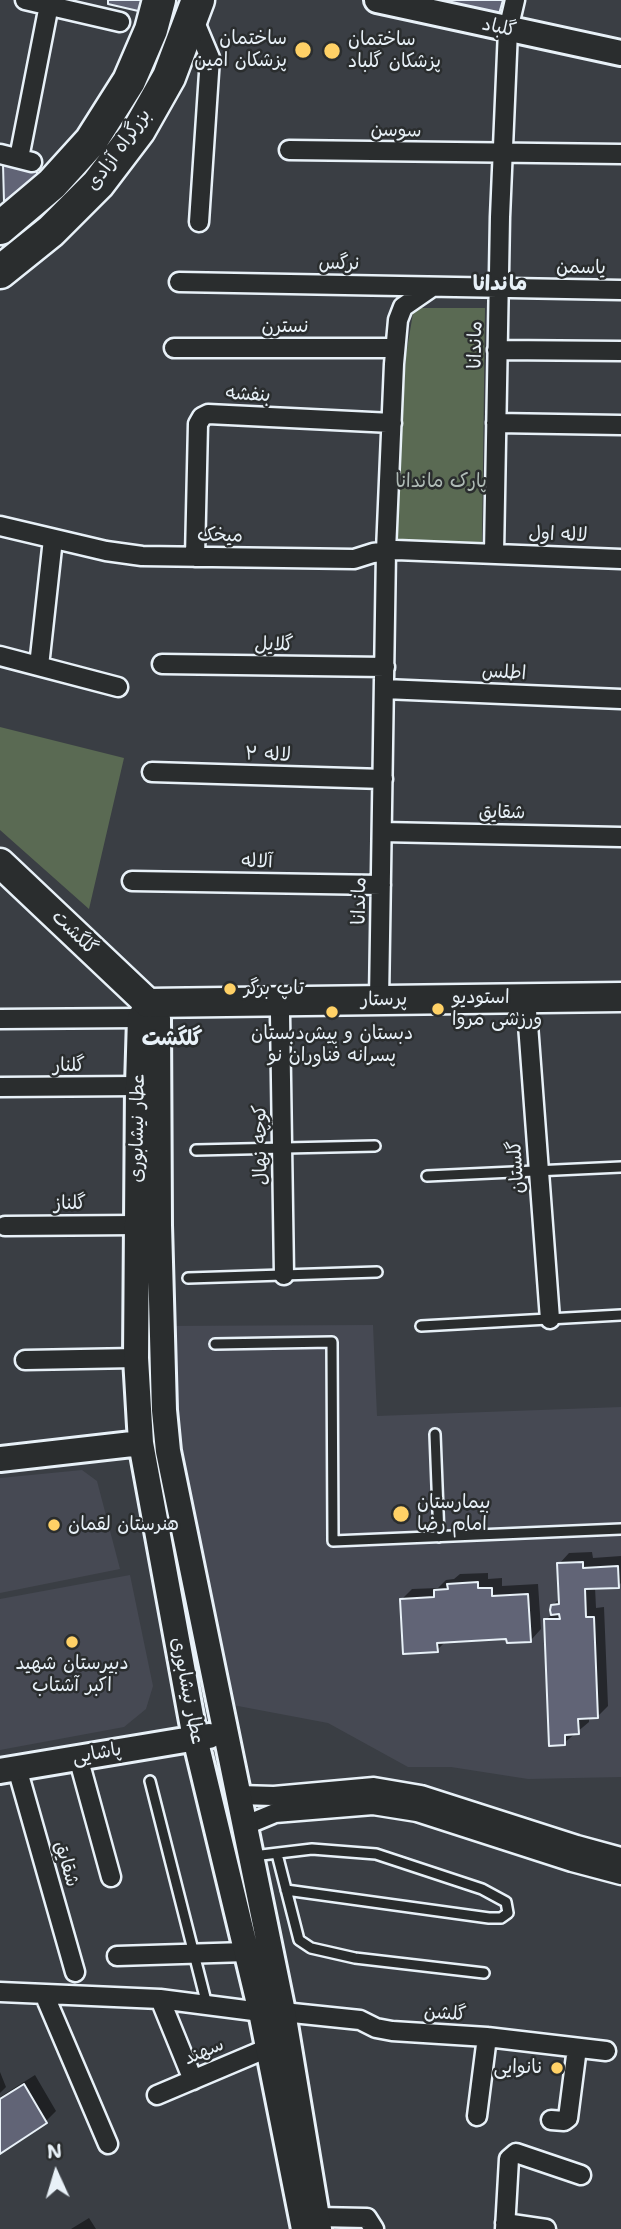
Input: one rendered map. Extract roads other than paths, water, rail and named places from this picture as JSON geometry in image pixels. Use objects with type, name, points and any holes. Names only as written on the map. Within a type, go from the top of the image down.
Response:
[{"type":"highway","name":"بزرگراه آزادی","points":[[0,228],[52,184],[91,141],[129,81],[151,30],[159,0]]},
{"type":"highway","name":"بزرگراه آزادی","points":[[0,272],[51,231],[98,184],[139,130],[169,77],[195,7]]},
{"type":"main road","name":"گلباد","points":[[377,0],[621,53]]},
{"type":"main road","name":"گلگشت","points":[[0,863],[148,1013]]},
{"type":"main road","name":"پرستار","points":[[148,1013],[379,1000],[621,997]]},
{"type":"main road","name":"پرستار","points":[[148,1013],[280,1015],[621,1009]]},
{"type":"main road","name":"عطار نیشابوری","points":[[148,1013],[138,1086],[136,1358],[141,1443],[195,1738],[246,1952],[272,2012],[268,2048],[313,2225]]},
{"type":"main road","name":"عطار نیشابوری","points":[[148,1013],[159,1225],[164,1410],[168,1451],[252,1857],[272,2012],[313,2225]]},
{"type":"main road","points":[[0,1460],[141,1443]]},
{"type":"main road","name":"پاشایی","points":[[8,1769],[227,1734]]},
{"type":"street","points":[[25,0],[120,22]]},
{"type":"street","name":"ماندانا","points":[[494,553],[503,154],[508,30],[516,0]]},
{"type":"street","points":[[0,154],[26,160],[49,5]]},
{"type":"street","points":[[195,7],[210,58],[199,222]]},
{"type":"street","name":"سوسن","points":[[289,150],[621,154]]},
{"type":"street","name":"نرگس","points":[[179,282],[498,288]]},
{"type":"street","name":"ماندانا","points":[[379,1000],[386,551],[398,320],[403,307],[432,287]]},
{"type":"street","name":"یاسمن","points":[[498,288],[621,290]]},
{"type":"street","name":"نسترن","points":[[174,348],[396,348]]},
{"type":"street","points":[[497,350],[621,351]]},
{"type":"street","name":"بنفشه","points":[[195,557],[198,424],[202,417],[208,414],[392,423]]},
{"type":"street","points":[[496,423],[621,425]]},
{"type":"street","name":"میخک","points":[[0,526],[142,556],[354,559],[386,551]]},
{"type":"street","points":[[40,666],[53,539]]},
{"type":"street","points":[[386,551],[494,553]]},
{"type":"street","name":"لاله اول","points":[[494,553],[621,559]]},
{"type":"street","points":[[0,656],[118,687]]},
{"type":"street","name":"گلایل","points":[[162,664],[385,667]]},
{"type":"street","name":"اطلس","points":[[384,689],[621,699]]},
{"type":"street","name":"لاله ۲","points":[[152,772],[383,779]]},
{"type":"street","name":"شقایق","points":[[382,832],[621,837]]},
{"type":"street","name":"آلاله","points":[[132,881],[381,885]]},
{"type":"street","name":"گلستان","points":[[527,1011],[550,1319]]},
{"type":"street","points":[[0,1019],[148,1013]]},
{"type":"street","name":"کوچه نهال","points":[[280,1015],[284,1275]]},
{"type":"street","name":"گلنار","points":[[0,1087],[138,1086]]},
{"type":"street","name":"گلناز","points":[[5,1226],[136,1225]]},
{"type":"street","points":[[25,1360],[136,1358]]},
{"type":"street","points":[[78,1757],[111,1877]]},
{"type":"street","name":"شقایق","points":[[8,1769],[75,1972]]},
{"type":"street","points":[[239,1795],[274,1796],[374,1787],[572,1862],[621,1875]]},
{"type":"street","points":[[246,1825],[275,1813],[419,1803],[621,1857]]},
{"type":"street","points":[[117,1956],[246,1952]]},
{"type":"street","name":"گلشن","points":[[0,1992],[160,1998],[360,2020],[376,2028],[392,2031],[487,2037],[606,2051]]},
{"type":"street","points":[[44,1994],[108,2144]]},
{"type":"street","points":[[160,1998],[193,2080]]},
{"type":"street","points":[[477,2116],[487,2037]]},
{"type":"street","name":"سهند","points":[[157,2095],[268,2048]]},
{"type":"street","points":[[551,2120],[568,2119],[577,2048]]},
{"type":"street","points":[[546,2229],[505,2226],[509,2159],[516,2153],[581,2175]]},
{"type":"street","points":[[313,2225],[367,2218],[374,2229]]},
{"type":"lane","points":[[196,1150],[375,1146]]},
{"type":"lane","points":[[427,1176],[621,1167]]},
{"type":"lane","points":[[188,1278],[377,1272]]},
{"type":"lane","points":[[421,1326],[621,1315]]},
{"type":"lane","points":[[215,1345],[332,1342],[333,1541],[621,1530]]},
{"type":"lane","points":[[435,1434],[439,1537]]},
{"type":"lane","points":[[150,1782],[207,2005]]},
{"type":"lane","points":[[252,1857],[313,1849],[376,1854],[482,1889],[506,1902],[508,1913],[501,1919],[489,1918],[286,1890]]},
{"type":"lane","points":[[278,1854],[299,1940],[311,1948],[355,1958],[484,1973]]},
{"type":"place","name":"ساختمان پزشکان امین","points":[[303,50]]},
{"type":"place","name":"ساختمان پزشکان گلباد","points":[[332,51]]},
{"type":"place","name":"تاپ برگر","points":[[230,989]]},
{"type":"place","name":"استودیو ورزشی مروا","points":[[438,1009]]},
{"type":"place","name":"دبستان و پیش‌دبستان پسرانه فناوران نو","points":[[332,1012]]},
{"type":"place","name":"بیمارستان امام رضا","points":[[401,1514]]},
{"type":"place","name":"هنرستان لقمان","points":[[54,1525]]},
{"type":"place","name":"دبیرستان شهید اکبر آشتاب","points":[[72,1642]]},
{"type":"place","name":"نانوایی","points":[[557,2068]]},
{"type":"district","name":"ماندانا","points":[[500,285]]},
{"type":"district","name":"گلگشت","points":[[172,1040]]},
{"type":"park label","name":"پارک ماندانا","points":[[441,482]]}]
